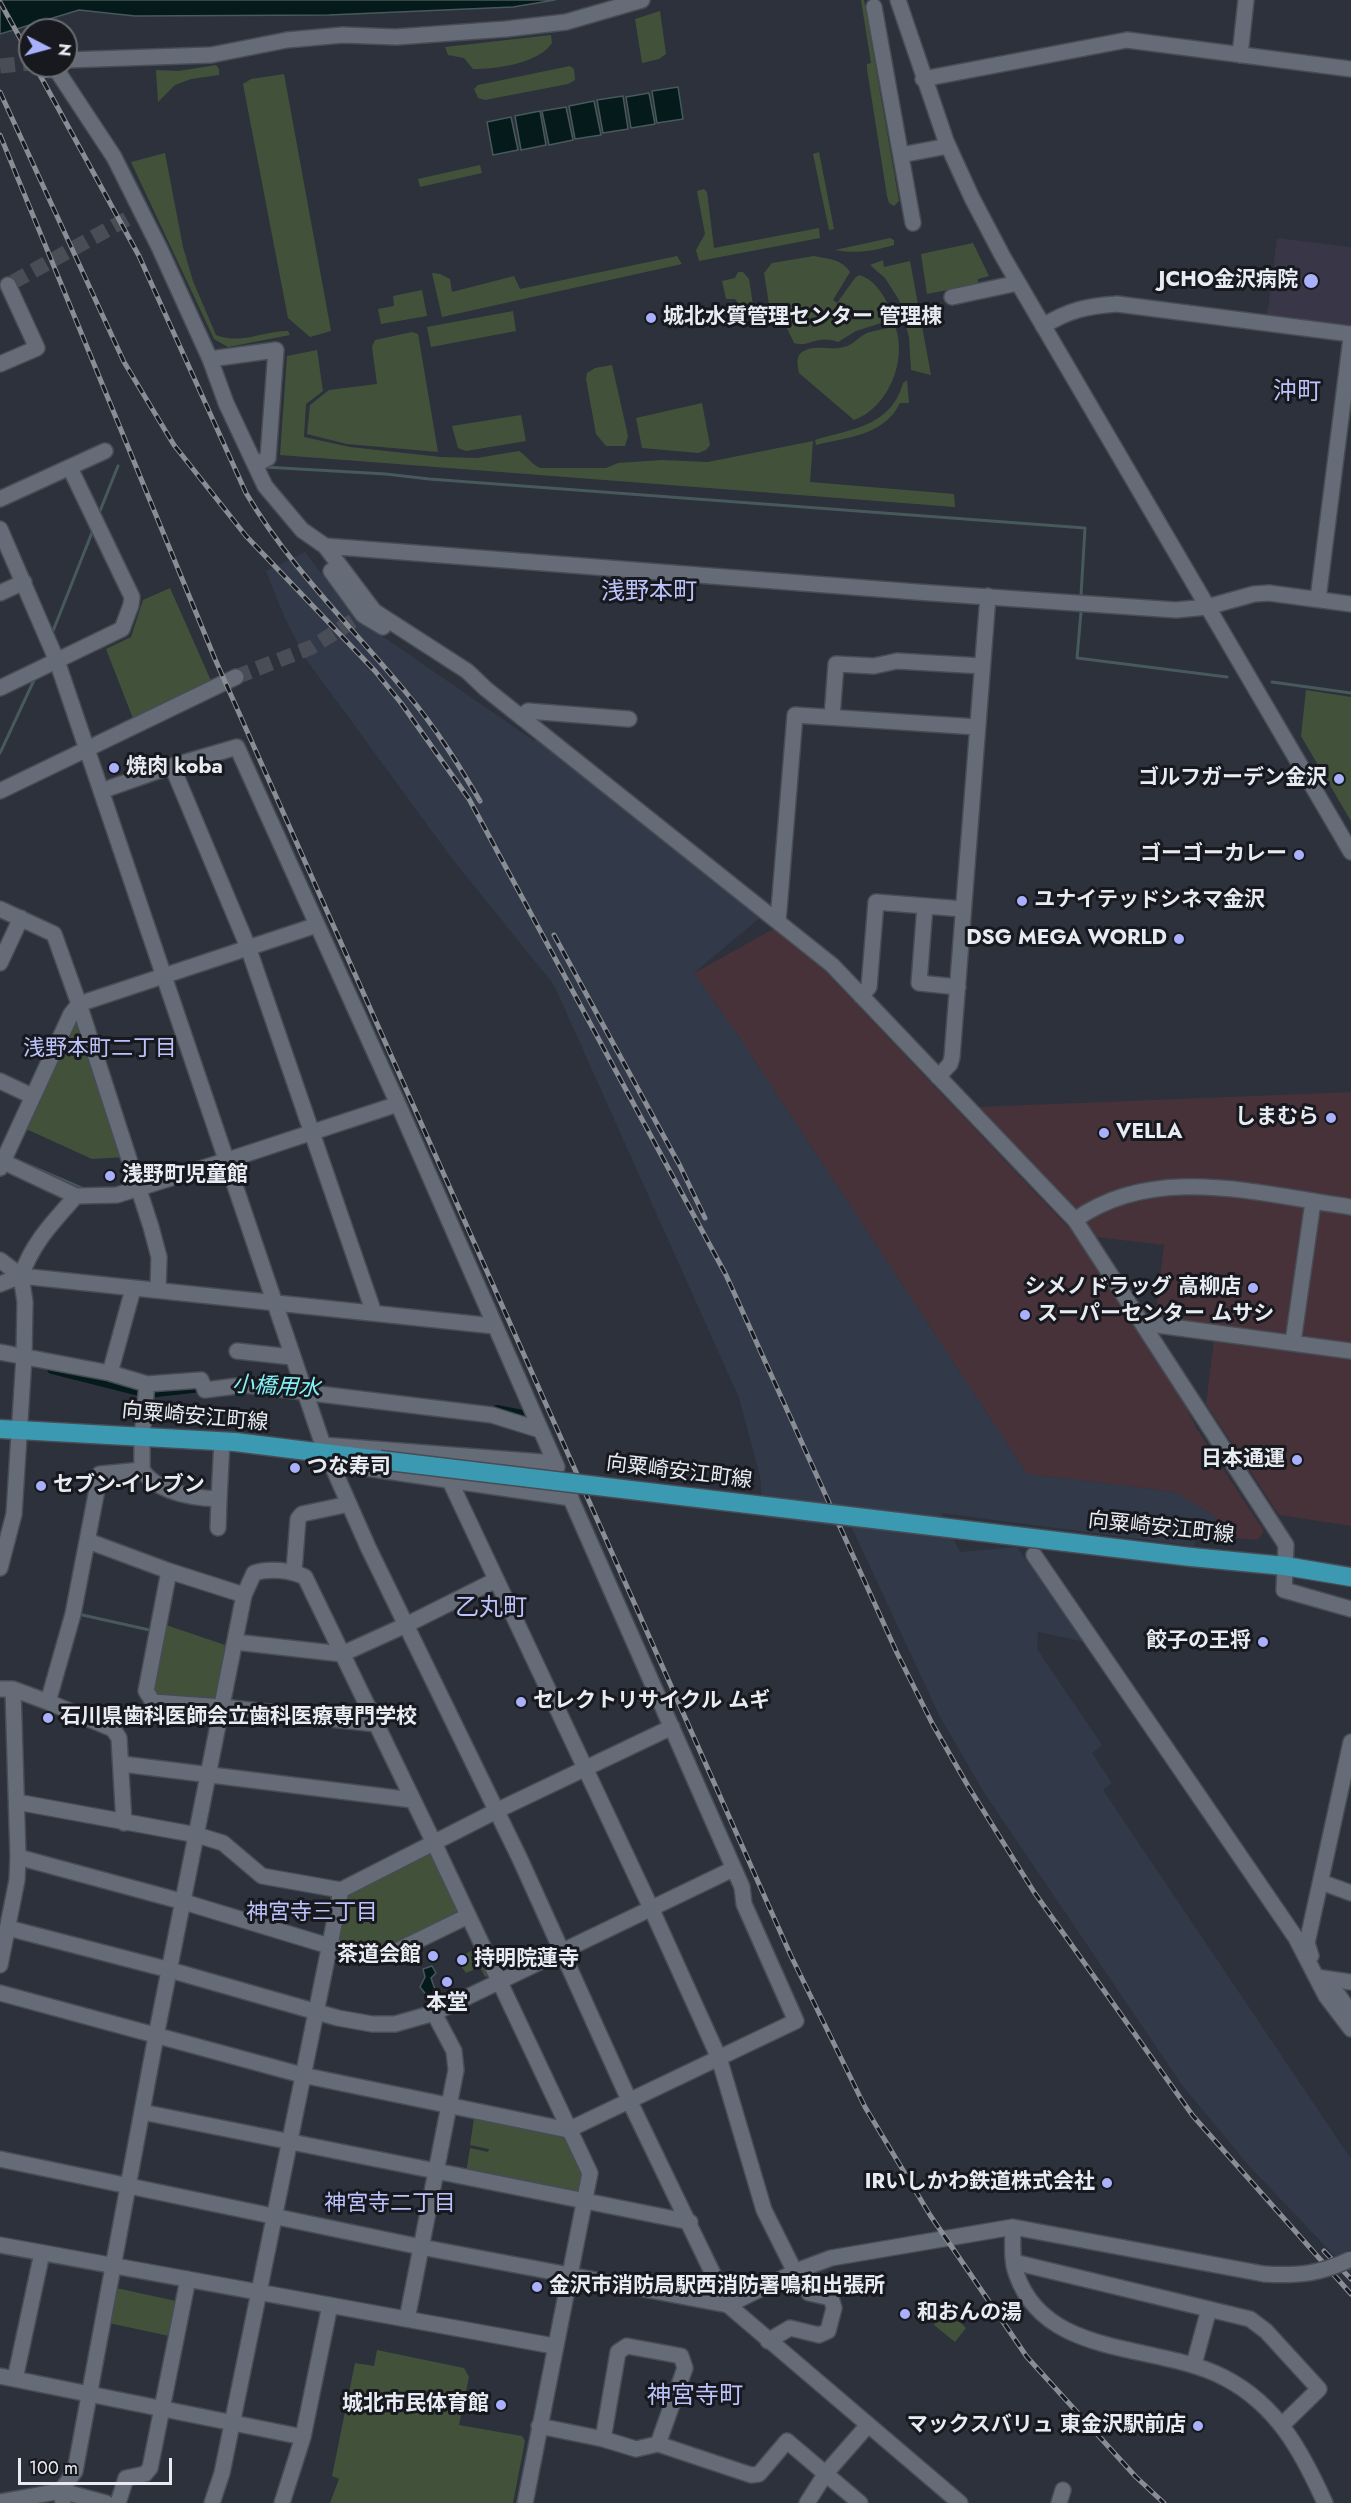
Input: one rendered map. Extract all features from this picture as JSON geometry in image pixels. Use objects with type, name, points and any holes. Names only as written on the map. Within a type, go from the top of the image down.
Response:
[{"type":"main road","name":"向粟崎安江町線","points":[[0,1429],[222,1441],[1191,1557],[1285,1566],[1351,1577]]},
{"type":"street","points":[[78,60],[211,55],[287,40],[343,35],[396,37],[506,29],[566,22],[642,0]]},
{"type":"street","points":[[898,0],[923,79],[948,146],[972,198],[1018,283],[1351,852]]},
{"type":"street","points":[[1239,55],[1246,0]]},
{"type":"street","points":[[874,7],[913,224]]},
{"type":"street","points":[[923,79],[1127,40],[1351,69]]},
{"type":"street","points":[[62,78],[114,157],[159,247],[210,359],[226,403],[265,486],[302,530],[360,617],[460,677],[486,689]]},
{"type":"street","points":[[901,155],[948,146]]},
{"type":"street","points":[[952,297],[1018,283]]},
{"type":"street","points":[[0,364],[37,348],[7,285]]},
{"type":"street","points":[[1043,326],[1061,315],[1087,306],[1117,304],[1351,336],[1318,599]]},
{"type":"street","points":[[210,359],[276,350],[268,458],[255,465]]},
{"type":"street","points":[[0,499],[105,451]]},
{"type":"street","points":[[0,688],[122,629],[131,604],[132,597],[70,468]]},
{"type":"street","points":[[0,529],[57,661],[292,1358],[327,1454],[496,1811],[630,2102],[690,2222],[728,2305],[960,2503]]},
{"type":"street","points":[[302,530],[325,546],[374,611],[467,671],[486,689],[832,965],[1075,1220],[1286,1545],[1284,1590],[1351,1609]]},
{"type":"street","points":[[325,546],[1176,610],[1207,607],[1254,594],[1281,594],[1351,604]]},
{"type":"street","points":[[0,593],[24,582]]},
{"type":"street","points":[[938,1077],[950,1064],[952,1057],[988,596]]},
{"type":"street","points":[[832,717],[836,664],[874,666],[897,661],[982,666]]},
{"type":"street","points":[[0,791],[236,677]]},
{"type":"street","points":[[521,717],[528,711],[629,720]]},
{"type":"street","points":[[778,921],[795,715],[977,728]]},
{"type":"street","points":[[101,791],[172,766],[237,747],[398,1104],[556,1465],[327,1454]]},
{"type":"street","points":[[172,766],[248,947],[374,1313]]},
{"type":"street","points":[[861,996],[869,987],[876,902],[963,909]]},
{"type":"street","points":[[925,906],[919,983],[958,987]]},
{"type":"street","points":[[0,909],[54,934],[79,1004],[159,1257],[158,1290]]},
{"type":"street","points":[[0,963],[21,918]]},
{"type":"street","points":[[317,925],[163,974],[79,1004],[71,1014],[2,1165],[76,1196],[117,1195],[398,1104]]},
{"type":"street","points":[[0,1081],[32,1096]]},
{"type":"street","points":[[1075,1220],[1103,1204],[1159,1189],[1206,1187],[1351,1207]]},
{"type":"street","points":[[1,1561],[14,1514],[24,1357],[25,1302],[21,1276],[28,1254],[76,1196]]},
{"type":"street","points":[[1293,1342],[1313,1202]]},
{"type":"street","points":[[0,1260],[21,1276]]},
{"type":"street","points":[[0,1284],[21,1276],[494,1326]]},
{"type":"street","points":[[110,1373],[133,1289]]},
{"type":"street","points":[[1142,1323],[1351,1351]]},
{"type":"street","points":[[0,1352],[110,1373],[147,1384],[201,1380],[205,1390],[245,1385],[492,1415],[540,1430]]},
{"type":"street","points":[[237,1352],[292,1358]]},
{"type":"street","points":[[147,1384],[142,1436],[142,1470],[149,1480],[191,1498],[219,1498]]},
{"type":"street","points":[[218,1528],[222,1441]]},
{"type":"street","points":[[0,1993],[302,2075],[568,2130],[796,2021],[744,1904],[742,1887],[569,1494],[448,1479],[327,1454]]},
{"type":"street","points":[[48,1702],[73,1614],[100,1474],[142,1470]]},
{"type":"street","points":[[448,1479],[651,1908],[719,2058],[764,2210],[809,2293],[831,2298],[834,2308],[828,2331],[819,2335],[790,2328],[768,2341]]},
{"type":"street","points":[[294,1571],[298,1519],[302,1514],[349,1504]]},
{"type":"street","points":[[88,1541],[169,1571],[244,1595]]},
{"type":"street","points":[[1034,1555],[1296,1938],[1326,1996],[1351,2029]]},
{"type":"street","points":[[169,1571],[146,1691],[153,1702],[223,1707],[376,1724]]},
{"type":"street","points":[[62,2497],[75,2471],[91,2394],[141,2112],[244,1595],[254,1573],[294,1571],[305,1577],[590,2173],[554,2346],[525,2503]]},
{"type":"street","points":[[235,1641],[342,1653],[406,1625],[496,1580]]},
{"type":"street","points":[[0,1965],[17,1880],[18,1857],[17,1802],[6,1689],[48,1702],[113,1730],[120,1738],[124,1822]]},
{"type":"street","points":[[17,1802],[197,1835],[223,1843],[262,1876],[341,1890],[496,1811],[672,1727]]},
{"type":"street","points":[[1351,1742],[1347,1782],[1307,1943],[1316,1977],[1340,1996],[1351,2013]]},
{"type":"street","points":[[122,1764],[413,1800]]},
{"type":"street","points":[[18,1857],[184,1902],[329,1946],[388,1955],[468,1916]]},
{"type":"street","points":[[8,1928],[315,2010],[372,2024],[395,2024],[434,2013],[734,1869]]},
{"type":"street","points":[[1321,1881],[1351,1893]]},
{"type":"street","points":[[212,2503],[222,2473],[257,2292],[341,1890]]},
{"type":"street","points":[[1316,1977],[1351,1982]]},
{"type":"street","points":[[407,2319],[456,2070],[454,2051],[434,2013]]},
{"type":"street","points":[[141,2112],[690,2222]]},
{"type":"street","points":[[0,2159],[273,2218],[728,2305],[797,2271],[831,2258],[1013,2227],[1264,2274],[1293,2276],[1326,2271],[1351,2259]]},
{"type":"street","points":[[1013,2227],[1015,2271],[1026,2296],[1057,2327],[1076,2336],[1194,2364],[1227,2378],[1250,2395],[1282,2425],[1304,2456],[1326,2503]]},
{"type":"street","points":[[0,2245],[554,2346]]},
{"type":"street","points":[[42,2253],[8,2378],[303,2437]]},
{"type":"street","points":[[1014,2262],[1250,2319],[1266,2331],[1319,2389],[1282,2425]]},
{"type":"street","points":[[118,2503],[126,2478],[145,2474],[150,2468],[160,2408],[188,2279]]},
{"type":"street","points":[[282,2503],[303,2437],[330,2305]]},
{"type":"street","points":[[1194,2364],[1209,2309]]},
{"type":"street","points":[[603,2439],[618,2352],[627,2346],[681,2355],[685,2368],[658,2444]]},
{"type":"street","points":[[807,2503],[826,2473],[868,2425]]},
{"type":"street","points":[[539,2426],[603,2439],[636,2449],[658,2444],[751,2475],[759,2474],[787,2441],[860,2503]]},
{"type":"street","points":[[1,2500],[62,2497],[106,2503]]},
{"type":"shaded area","points":[[0,0],[555,0],[513,7],[329,15],[135,16],[79,10],[53,18],[18,18],[18,29],[0,34]]},
{"type":"shaded area","points":[[678,87],[683,119],[657,123],[652,91]]},
{"type":"shaded area","points":[[649,93],[655,124],[631,128],[626,97]]},
{"type":"shaded area","points":[[623,96],[628,129],[603,133],[597,100]]},
{"type":"shaded area","points":[[594,101],[601,135],[575,139],[569,106]]},
{"type":"shaded area","points":[[566,107],[573,140],[549,145],[542,111]]},
{"type":"shaded area","points":[[540,111],[546,145],[521,150],[515,116]]},
{"type":"shaded area","points":[[511,117],[518,150],[493,155],[487,122]]},
{"type":"shaded area","name":"JCHO金沢病院","points":[[1277,238],[1351,247],[1351,326],[1267,315]]},
{"type":"shaded area","points":[[305,552],[361,625],[365,624],[533,740],[544,741],[762,916],[694,973],[739,1037],[1027,1474],[1174,1492],[1214,1516],[1224,1537],[1196,1535],[1194,1546],[941,1513],[960,1552],[1017,1547],[1085,1642],[1038,1632],[1037,1649],[1102,1745],[1092,1753],[1112,1783],[1103,1790],[1351,2159],[1351,2273],[1249,2166],[1182,2085],[985,1794],[940,1717],[852,1528],[763,1517],[760,1476],[739,1398],[554,985],[453,860],[305,658],[284,616],[266,571]]},
{"type":"shaded area","name":"スーパーセンター ムサシ","points":[[773,929],[825,971],[1070,1229],[1183,1401],[1197,1429],[1264,1531],[1258,1540],[1224,1537],[1214,1516],[1174,1492],[1027,1474],[739,1037],[694,973]]},
{"type":"shaded area","points":[[1351,1092],[1351,1346],[1155,1318],[1164,1245],[1095,1237],[1082,1218],[977,1107]]},
{"type":"shaded area","name":"日本通運","points":[[1214,1339],[1351,1355],[1351,1526],[1279,1515],[1206,1404]]},
{"type":"shaded area","points":[[432,1966],[436,1973],[431,1978],[438,1998],[431,1999],[430,2005],[428,1997],[420,1987],[425,1977],[423,1969]]},
{"type":"green space","points":[[861,0],[864,0],[899,201],[894,206],[889,203],[887,196],[867,69],[867,64],[871,63]]},
{"type":"green space","points":[[660,11],[666,54],[659,59],[642,63],[635,19]]},
{"type":"green space","points":[[551,35],[552,43],[537,56],[516,64],[493,68],[473,69],[464,58],[448,55],[445,47]]},
{"type":"green space","points":[[216,65],[219,75],[191,79],[175,85],[158,102],[156,70],[179,71]]},
{"type":"green space","points":[[570,66],[574,69],[575,80],[568,84],[485,100],[478,98],[474,89],[478,85]]},
{"type":"green space","points":[[284,74],[331,331],[310,337],[288,318],[243,84],[251,79]]},
{"type":"green space","points":[[819,152],[834,229],[829,230],[813,154]]},
{"type":"green space","points":[[165,153],[183,247],[193,281],[216,335],[234,339],[288,331],[290,335],[228,347],[214,339],[131,162]]},
{"type":"green space","points":[[480,165],[482,173],[420,187],[418,179]]},
{"type":"green space","points":[[704,189],[707,192],[714,248],[819,228],[820,238],[699,261],[696,250],[705,234],[697,191]]},
{"type":"green space","points":[[890,238],[894,240],[894,245],[879,249],[858,252],[835,250]]},
{"type":"green space","points":[[973,243],[989,276],[978,279],[978,284],[927,294],[921,254]]},
{"type":"green space","points":[[677,256],[682,264],[442,317],[432,273],[450,279],[452,292],[514,276],[520,289]]},
{"type":"green space","points":[[814,256],[839,262],[850,272],[833,300],[837,303],[859,275],[877,287],[894,319],[856,331],[838,342],[824,339],[804,344],[794,343],[779,311],[769,304],[764,273],[772,263]]},
{"type":"green space","points":[[883,260],[884,267],[910,261],[931,375],[911,370],[909,337],[899,300],[885,278],[870,265]]},
{"type":"green space","points":[[738,272],[743,272],[749,279],[754,311],[739,312],[735,299],[726,299],[722,281],[735,278]]},
{"type":"green space","points":[[422,290],[427,316],[381,324],[378,309],[394,306],[393,296]]},
{"type":"green space","points":[[513,311],[516,331],[431,347],[427,327]]},
{"type":"green space","points":[[895,326],[899,353],[892,381],[877,405],[854,420],[799,373],[798,356],[802,352],[816,348],[844,347],[867,333]]},
{"type":"green space","points":[[412,332],[418,334],[438,452],[347,444],[307,434],[310,405],[329,390],[377,384],[372,347],[375,340]]},
{"type":"green space","points":[[317,350],[323,391],[306,404],[304,437],[350,447],[441,457],[477,458],[519,451],[540,468],[606,468],[618,463],[662,460],[708,462],[813,441],[810,482],[954,494],[955,507],[280,455],[287,356]]},
{"type":"green space","points":[[612,365],[628,436],[625,446],[606,446],[596,434],[586,379],[587,373],[595,368]]},
{"type":"green space","points":[[907,380],[909,403],[900,403],[893,414],[875,429],[816,445],[815,440],[855,429],[879,417],[889,409],[897,398],[903,383]]},
{"type":"green space","points":[[702,403],[710,445],[706,450],[698,453],[642,448],[636,418]]},
{"type":"green space","points":[[521,415],[526,441],[466,451],[458,448],[452,426]]},
{"type":"green space","points":[[170,588],[212,683],[134,721],[106,649],[131,637],[143,600]]},
{"type":"green space","name":"ゴルフガーデン金沢","points":[[1306,690],[1351,697],[1351,821],[1301,736]]},
{"type":"green space","points":[[75,1018],[80,1019],[125,1157],[92,1159],[24,1128]]},
{"type":"green space","points":[[163,1624],[231,1647],[215,1705],[155,1698],[149,1690]]},
{"type":"green space","points":[[436,1848],[464,1913],[380,1951],[338,1940],[349,1888]]},
{"type":"green space","points":[[476,1948],[489,1975],[485,1977],[480,1967],[466,1973],[456,1959]]},
{"type":"green space","points":[[474,2118],[567,2133],[585,2171],[581,2193],[466,2173],[470,2148],[488,2152],[489,2149],[470,2145]]},
{"type":"green space","points":[[116,2288],[176,2301],[169,2336],[109,2323]]},
{"type":"green space","points":[[945,2307],[966,2328],[955,2342],[934,2325]]},
{"type":"green space","points":[[377,2350],[464,2368],[469,2377],[459,2425],[522,2436],[525,2441],[513,2503],[330,2503],[339,2479],[332,2476],[355,2363],[374,2366]]},
{"type":"waterway","points":[[98,516],[118,466]]},
{"type":"waterway","points":[[264,467],[386,474],[1085,528],[1081,595]]},
{"type":"waterway","points":[[51,636],[93,530]]},
{"type":"waterway","points":[[1081,612],[1077,658],[1227,677]]},
{"type":"waterway","points":[[0,753],[35,678]]},
{"type":"waterway","points":[[1272,682],[1351,693]]},
{"type":"waterway","points":[[13,1154],[14,1159],[86,1190]]},
{"type":"waterway","name":"小橋用水","points":[[52,1369],[147,1393],[210,1386]]},
{"type":"waterway","name":"小橋用水","points":[[497,1410],[527,1416]]},
{"type":"waterway","points":[[78,1614],[154,1631]]},
{"type":"tunnel","points":[[0,66],[18,64]]},
{"type":"tunnel","points":[[13,282],[141,211]]},
{"type":"tunnel","points":[[236,677],[312,647],[356,619]]},
{"type":"railway","points":[[0,2],[18,34]]},
{"type":"railway","points":[[42,78],[139,256],[246,493],[282,547],[302,572],[428,720],[480,801]]},
{"type":"railway","points":[[0,92],[124,362],[174,445],[246,536],[375,671],[401,703],[469,799],[726,1275],[897,1653],[933,1725],[968,1786],[1034,1892],[1193,2116],[1351,2294]]},
{"type":"railway","points":[[0,135],[215,659],[791,1956],[865,2107],[930,2215],[1027,2357],[1136,2477],[1164,2503]]},
{"type":"railway","points":[[554,935],[680,1166],[705,1218]]},
{"type":"railway","points":[[1324,2251],[1351,2279]]},
{"type":"place","name":"JCHO金沢病院","points":[[1311,281]]},
{"type":"place","name":"城北水質管理センター 管理棟","points":[[651,318]]},
{"type":"place","name":"焼肉 koba","points":[[114,768]]},
{"type":"place","name":"ゴルフガーデン金沢","points":[[1339,779]]},
{"type":"place","name":"ゴーゴーカレー","points":[[1299,855]]},
{"type":"place","name":"ユナイテッドシネマ金沢","points":[[1022,901]]},
{"type":"place","name":"DSG MEGA WORLD","points":[[1179,939]]},
{"type":"place","name":"しまむら","points":[[1331,1118]]},
{"type":"place","name":"VELLA","points":[[1104,1133]]},
{"type":"place","name":"浅野町児童館","points":[[110,1176]]},
{"type":"place","name":"シメノドラッグ 高柳店","points":[[1253,1288]]},
{"type":"place","name":"スーパーセンター ムサシ","points":[[1025,1315]]},
{"type":"place","name":"日本通運","points":[[1297,1460]]},
{"type":"place","name":"つな寿司","points":[[295,1468]]},
{"type":"place","name":"セブン-イレブン","points":[[41,1486]]},
{"type":"place","name":"餃子の王将","points":[[1263,1642]]},
{"type":"place","name":"セレクトリサイクル ムギ","points":[[521,1702]]},
{"type":"place","name":"石川県歯科医師会立歯科医療専門学校","points":[[48,1718]]},
{"type":"place","name":"茶道会館","points":[[433,1956]]},
{"type":"place","name":"持明院蓮寺","points":[[462,1960]]},
{"type":"place","name":"本堂","points":[[447,1982]]},
{"type":"place","name":"IRいしかわ鉄道株式会社","points":[[1107,2183]]},
{"type":"place","name":"金沢市消防局駅西消防署鳴和出張所","points":[[537,2287]]},
{"type":"place","name":"和おんの湯","points":[[905,2314]]},
{"type":"place","name":"城北市民体育館","points":[[501,2405]]},
{"type":"place","name":"マックスバリュ 東金沢駅前店","points":[[1198,2426]]},
{"type":"district","name":"沖町","points":[[1297,393]]},
{"type":"district","name":"浅野本町","points":[[649,593]]},
{"type":"district","name":"浅野本町二丁目","points":[[100,1050]]},
{"type":"district","name":"乙丸町","points":[[491,1609]]},
{"type":"district","name":"神宮寺三丁目","points":[[312,1914]]},
{"type":"district","name":"神宮寺二丁目","points":[[390,2205]]},
{"type":"district","name":"神宮寺町","points":[[695,2397]]}]
